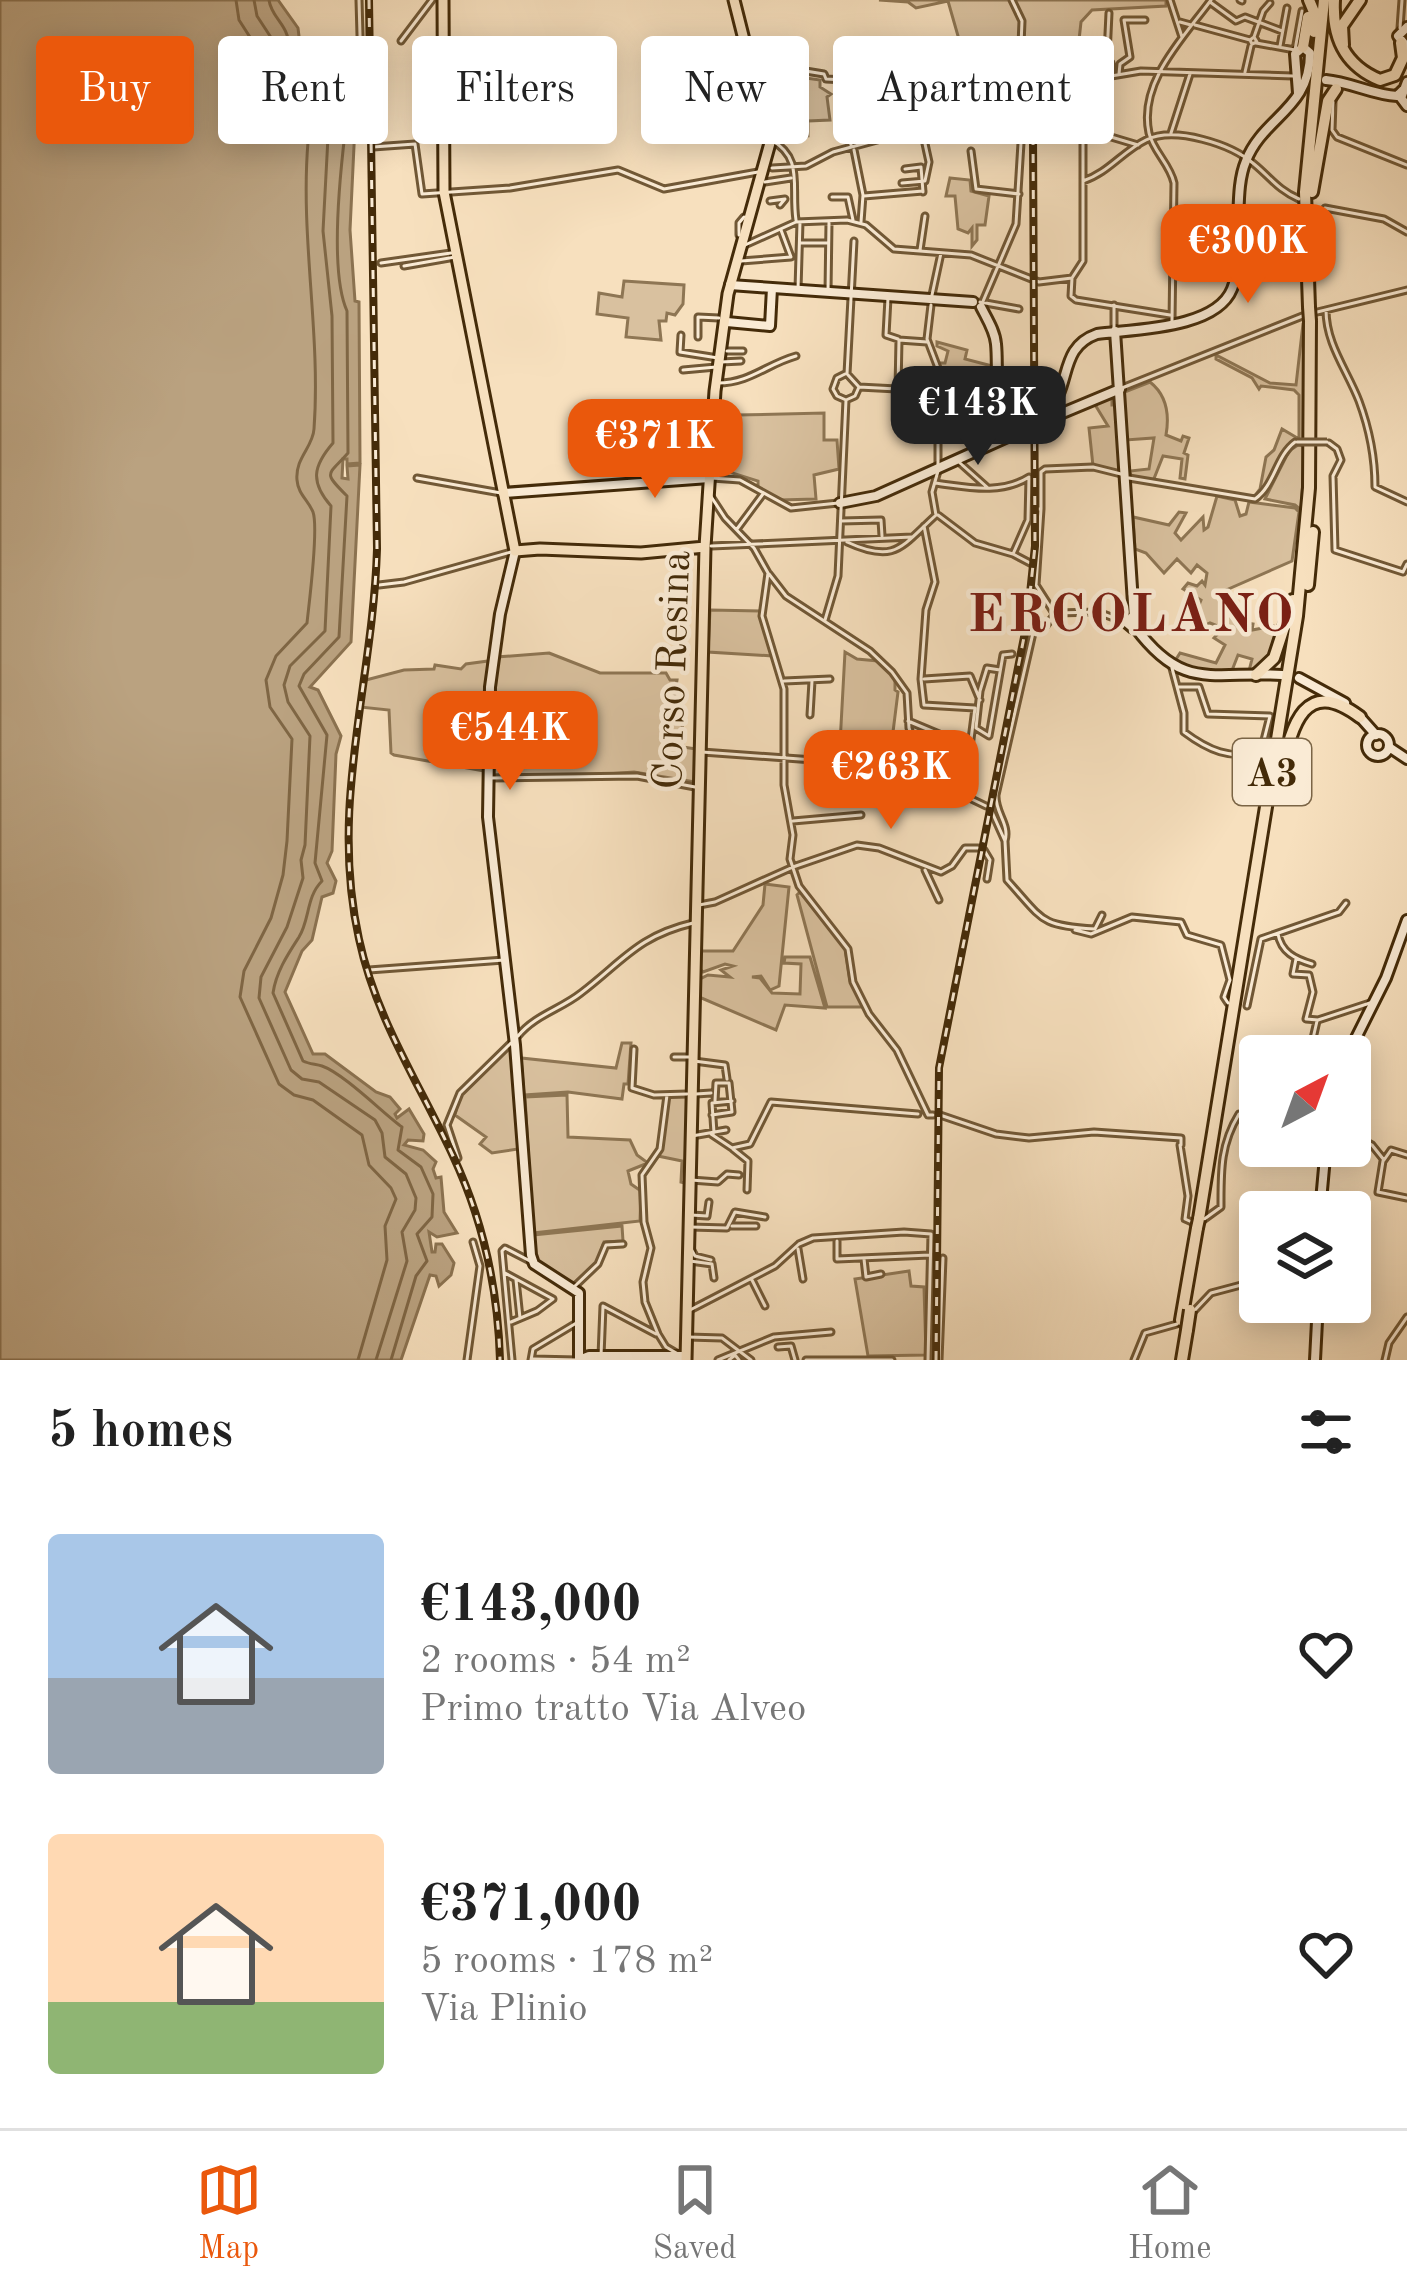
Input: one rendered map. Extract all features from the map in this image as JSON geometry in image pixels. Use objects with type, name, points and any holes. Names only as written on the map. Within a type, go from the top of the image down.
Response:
[{"type":"highway","points":[[1329,0],[1332,29],[1370,76],[1388,80],[1402,67],[1404,32]]},
{"type":"highway","name":"A3","points":[[1202,1222],[1297,616],[1307,520],[1315,312],[1304,212],[1329,0]]},
{"type":"highway","name":"A3","points":[[1179,1360],[1275,796],[1312,538],[1312,192],[1321,44],[1329,0]]},
{"type":"highway","points":[[1344,49],[1342,26],[1360,0]]},
{"type":"highway","points":[[1303,47],[1306,9],[1314,12],[1316,81],[1328,100],[1312,192]]},
{"type":"highway","points":[[1256,675],[1274,658],[1289,616],[1307,520]]},
{"type":"highway","points":[[1275,796],[1292,729],[1304,711],[1328,702],[1346,706],[1362,720]]},
{"type":"main road","points":[[443,0],[444,192],[515,551],[641,553],[706,547]]},
{"type":"main road","name":"Corso Resina","points":[[734,0],[744,36]]},
{"type":"main road","name":"Corso Resina","points":[[684,1357],[706,547],[716,383],[730,285],[769,144]]},
{"type":"street","points":[[359,0],[360,36]]},
{"type":"street","points":[[401,41],[432,0]]},
{"type":"street","points":[[1012,0],[1021,16],[1021,36]]},
{"type":"street","points":[[1170,0],[1182,41]]},
{"type":"street","points":[[1402,0],[1404,32]]},
{"type":"street","points":[[1172,319],[1174,183],[1150,138],[1150,94],[1160,71],[1210,1],[1236,21],[1245,17],[1282,31]]},
{"type":"street","points":[[1245,74],[1258,23],[1270,3]]},
{"type":"street","points":[[1280,48],[1287,8]]},
{"type":"street","points":[[1177,21],[1295,50],[1306,9]]},
{"type":"street","points":[[1114,74],[1130,57],[1124,20],[1143,20],[1142,10]]},
{"type":"street","points":[[1109,13],[1110,36]]},
{"type":"street","points":[[1399,98],[1316,81],[1295,52],[1303,47],[1310,53],[1316,81],[1334,135],[1407,165]]},
{"type":"street","points":[[1114,77],[1160,71],[1245,74],[1349,82],[1399,98]]},
{"type":"street","points":[[1172,135],[1190,73]]},
{"type":"street","points":[[979,304],[996,340],[998,390],[1008,408],[1020,416],[1046,412],[1058,398],[1068,358],[1089,337],[1208,315],[1231,291],[1246,159],[1298,93],[1316,81]]},
{"type":"street","points":[[1083,181],[1105,172],[1150,138],[1193,136],[1246,159],[1280,190],[1299,199]]},
{"type":"street","points":[[1114,138],[1138,145]]},
{"type":"street","points":[[373,147],[415,144],[422,194],[510,188],[618,170],[664,189],[760,177],[792,178]]},
{"type":"street","points":[[777,144],[789,151],[795,165],[787,201],[798,222],[798,290]]},
{"type":"street","points":[[852,144],[863,195],[861,223]]},
{"type":"street","points":[[772,168],[806,166],[863,144]]},
{"type":"street","points":[[922,182],[929,162],[925,144]]},
{"type":"street","points":[[979,304],[1016,224],[1021,144]]},
{"type":"street","points":[[1083,144],[1082,261],[1072,278],[1073,298],[1172,319]]},
{"type":"street","points":[[971,151],[976,189],[1019,194]]},
{"type":"street","points":[[863,195],[924,192],[921,167],[905,169]]},
{"type":"street","points":[[902,183],[922,182]]},
{"type":"street","points":[[832,197],[848,197],[853,221]]},
{"type":"street","points":[[770,201],[787,201]]},
{"type":"street","points":[[1325,208],[1376,217],[1407,232]]},
{"type":"street","points":[[920,252],[925,216]]},
{"type":"street","points":[[828,293],[829,221]]},
{"type":"street","points":[[744,245],[798,222],[853,221],[894,249],[971,255],[1039,282],[1072,278]]},
{"type":"street","points":[[739,260],[791,257],[780,228]]},
{"type":"street","points":[[847,374],[854,241]]},
{"type":"street","points":[[799,243],[829,243]]},
{"type":"street","points":[[936,515],[938,368],[928,342],[941,253]]},
{"type":"street","points":[[382,263],[456,255]]},
{"type":"street","points":[[404,266],[456,255]]},
{"type":"street","points":[[730,285],[1019,309]]},
{"type":"street","points":[[698,337],[698,317],[770,326],[772,288]]},
{"type":"street","points":[[417,478],[503,493],[734,478],[799,509],[840,503],[876,496],[1034,425],[1315,312],[1407,290]]},
{"type":"street","points":[[888,298],[886,335],[899,340],[898,389]]},
{"type":"street","points":[[1114,305],[1132,623]]},
{"type":"street","points":[[1315,312],[1360,404],[1375,460],[1375,487],[1407,502]]},
{"type":"street","points":[[681,335],[680,352],[741,362]]},
{"type":"street","points":[[899,340],[928,342]]},
{"type":"street","points":[[682,370],[743,351]]},
{"type":"street","points":[[716,383],[748,380],[777,361],[796,356]]},
{"type":"street","points":[[847,374],[859,387],[846,400],[833,387],[837,377],[847,374]]},
{"type":"street","points":[[859,387],[936,391]]},
{"type":"street","points":[[824,622],[834,595],[841,540],[846,400]]},
{"type":"street","points":[[937,418],[1008,408]]},
{"type":"street","points":[[1013,554],[1035,509],[1045,469],[1094,467],[1255,500],[1270,484],[1288,447],[1297,442],[1327,442],[1337,448],[1341,460],[1333,476],[1335,550],[1405,573],[1407,564]]},
{"type":"street","points":[[956,459],[989,489]]},
{"type":"street","points":[[934,483],[989,489],[1014,487],[1029,476],[1035,509],[1036,585],[1054,614]]},
{"type":"street","points":[[709,494],[786,596],[880,658],[905,688],[914,742],[951,784]]},
{"type":"street","points":[[736,531],[763,494]]},
{"type":"street","points":[[841,540],[879,554],[896,552],[936,515]]},
{"type":"street","points":[[936,515],[975,543],[1030,563]]},
{"type":"street","points":[[839,521],[881,520],[882,537]]},
{"type":"street","points":[[908,721],[970,747],[975,708],[924,705],[926,610],[934,582],[924,526]]},
{"type":"street","points":[[706,547],[912,538]]},
{"type":"street","points":[[380,585],[515,551],[490,687],[488,817],[514,1040],[532,1260]]},
{"type":"street","points":[[768,573],[762,616],[787,711],[784,758],[794,867],[811,904],[848,949],[853,982],[869,1014],[897,1050],[928,1115],[1029,1138],[1094,1132],[1180,1138],[1188,1196],[1185,1217],[1191,1224],[1214,1216],[1221,1207],[1223,1146],[1239,1115]]},
{"type":"street","points":[[1228,1003],[1224,997],[1229,980],[1221,945],[1187,935],[1180,922],[1132,917],[1091,934],[1054,927],[1006,880],[1007,830],[997,812],[996,795],[1033,633],[1039,626],[1046,627],[1059,610],[1098,612],[1132,623],[1159,658],[1172,666],[1221,676],[1282,675]]},
{"type":"street","points":[[1000,670],[987,668],[983,674],[976,728],[989,736],[1004,655],[1012,654]]},
{"type":"street","points":[[1172,666],[1184,732],[1209,750],[1239,756],[1261,752],[1270,716],[1208,714],[1199,688],[1177,687]]},
{"type":"street","points":[[921,679],[970,676],[981,701]]},
{"type":"street","points":[[1299,678],[1335,696],[1362,720],[1372,737],[1371,754],[1390,751],[1407,759]]},
{"type":"street","points":[[810,715],[812,679]]},
{"type":"street","points":[[782,681],[830,679]]},
{"type":"street","points":[[981,701],[994,704]]},
{"type":"street","points":[[1372,737],[1384,736],[1390,751]]},
{"type":"street","points":[[700,752],[924,770],[940,767]]},
{"type":"street","points":[[932,773],[940,767]]},
{"type":"street","points":[[924,770],[986,806]]},
{"type":"street","points":[[488,778],[637,776],[699,788]]},
{"type":"street","points":[[992,812],[1005,841]]},
{"type":"street","points":[[791,821],[861,815]]},
{"type":"street","points":[[697,905],[868,844],[925,868],[947,871],[965,848],[981,849],[990,860],[987,879]]},
{"type":"street","points":[[925,868],[939,899]]},
{"type":"street","points":[[1247,1006],[1261,939],[1339,913],[1346,903]]},
{"type":"street","points":[[1075,930],[1095,929],[1102,915]]},
{"type":"street","points":[[1357,1035],[1407,920]]},
{"type":"street","points":[[458,1158],[447,1126],[460,1093],[531,1022],[577,997],[635,945],[696,922]]},
{"type":"street","points":[[1277,932],[1280,944],[1296,959],[1312,964]]},
{"type":"street","points":[[1296,959],[1293,974],[1309,975],[1313,992],[1306,1019],[1318,1020],[1373,1002]]},
{"type":"street","points":[[369,970],[504,960]]},
{"type":"street","points":[[1315,1035],[1318,1020]]},
{"type":"street","points":[[634,1049],[632,1088],[667,1095],[711,1093]]},
{"type":"street","points":[[674,1057],[725,1065],[727,1079]]},
{"type":"street","points":[[712,1115],[731,1113],[729,1083],[717,1082],[716,1101]]},
{"type":"street","points":[[667,1095],[660,1149],[642,1175],[644,1222],[651,1248],[643,1282],[645,1302],[658,1334],[666,1347],[684,1357]]},
{"type":"street","points":[[712,1133],[712,1103],[732,1101]]},
{"type":"street","points":[[732,1148],[750,1144],[771,1102],[918,1114]]},
{"type":"street","points":[[691,1136],[725,1130]]},
{"type":"street","points":[[712,1133],[748,1161],[747,1190]]},
{"type":"street","points":[[1371,1144],[1383,1159]]},
{"type":"street","points":[[1407,1155],[1391,1150],[1383,1159],[1378,1192],[1407,1198]]},
{"type":"street","points":[[690,1180],[718,1182],[727,1174],[739,1175]]},
{"type":"street","points":[[689,1221],[708,1215],[709,1202]]},
{"type":"street","points":[[726,1237],[735,1212],[765,1217]]},
{"type":"street","points":[[689,1221],[756,1226]]},
{"type":"street","points":[[687,1310],[784,1260],[813,1238],[931,1234],[928,1360]]},
{"type":"street","points":[[837,1237],[837,1259],[932,1255]]},
{"type":"street","points":[[467,1360],[480,1266],[473,1242]]},
{"type":"street","points":[[573,1287],[598,1264],[606,1244],[623,1244]]},
{"type":"street","points":[[688,1247],[695,1256],[711,1259]]},
{"type":"street","points":[[796,1247],[803,1279]]},
{"type":"street","points":[[512,1360],[501,1255],[505,1248],[532,1260],[573,1287],[580,1297],[579,1360]]},
{"type":"street","points":[[863,1258],[866,1276],[881,1274]]},
{"type":"street","points":[[939,1360],[943,1258]]},
{"type":"street","points":[[688,1261],[712,1264],[713,1278]]},
{"type":"street","points":[[505,1274],[553,1299],[509,1323]]},
{"type":"street","points":[[516,1278],[520,1320]]},
{"type":"street","points":[[751,1278],[765,1306]]},
{"type":"street","points":[[1134,1360],[1144,1333],[1185,1320],[1211,1293],[1239,1286]]},
{"type":"street","points":[[601,1356],[603,1306],[658,1334]]},
{"type":"street","points":[[1385,1360],[1389,1343],[1407,1317]]},
{"type":"street","points":[[580,1322],[533,1349],[531,1360],[684,1357]]},
{"type":"street","points":[[1315,1360],[1317,1323]]},
{"type":"street","points":[[718,1360],[774,1337],[831,1332]]},
{"type":"street","points":[[686,1337],[716,1336],[751,1360]]},
{"type":"street","points":[[778,1347],[791,1346],[795,1360]]},
{"type":"street","points":[[729,1360],[734,1355],[739,1360]]},
{"type":"street","points":[[806,1360],[892,1360]]},
{"type":"shaded area","points":[[879,0],[1166,0],[1166,6],[1092,10],[1081,22],[1079,36],[958,36],[948,1],[916,8],[908,2]]},
{"type":"shaded area","points":[[809,78],[820,80],[820,87],[831,94],[827,97],[830,120],[809,121]]},
{"type":"shaded area","points":[[950,178],[970,180],[971,191],[989,196],[985,225],[977,225],[972,246],[972,228],[968,233],[958,229],[955,196],[946,196]]},
{"type":"shaded area","points":[[624,281],[684,285],[683,304],[675,315],[667,313],[666,321],[659,321],[661,340],[626,337],[628,318],[597,314],[599,293],[622,297]]},
{"type":"shaded area","points":[[1307,322],[1305,440],[1287,447],[1266,488],[1254,497],[1266,457],[1282,429],[1299,439],[1299,395],[1294,390],[1259,389],[1252,378],[1216,355],[1270,383],[1296,385]]},
{"type":"shaded area","points":[[937,342],[967,350],[965,359],[992,366],[993,383],[957,385],[955,398],[939,399],[939,363],[945,363],[948,351]]},
{"type":"shaded area","points":[[1150,382],[1164,401],[1166,435],[1181,441],[1183,436],[1189,438],[1185,479],[1180,478],[1182,459],[1163,456],[1153,481],[1131,478],[1130,471],[1149,469],[1154,438],[1126,440],[1122,393]]},
{"type":"shaded area","points":[[1112,396],[1112,405],[1118,405],[1122,472],[1093,466],[1089,428],[1108,426],[1094,403]]},
{"type":"shaded area","points":[[824,413],[824,440],[837,440],[839,469],[814,475],[816,499],[779,500],[758,487],[758,481],[729,472],[730,432],[736,431],[737,415]]},
{"type":"shaded area","points":[[1305,446],[1301,510],[1265,499],[1289,451]]},
{"type":"shaded area","points":[[1217,496],[1235,500],[1240,516],[1246,514],[1249,502],[1299,512],[1292,561],[1224,591],[1222,606],[1234,621],[1253,624],[1252,630],[1273,626],[1274,631],[1281,631],[1270,659],[1249,671],[1252,659],[1238,655],[1231,673],[1173,664],[1180,653],[1216,663],[1225,645],[1214,638],[1223,628],[1210,623],[1195,630],[1190,627],[1201,600],[1183,589],[1188,583],[1197,586],[1202,581],[1205,585],[1207,573],[1197,565],[1191,573],[1177,559],[1164,573],[1146,553],[1135,549],[1133,517],[1169,525],[1179,512],[1186,513],[1175,533],[1181,540],[1203,517],[1204,530],[1208,527]]},
{"type":"shaded area","points":[[710,610],[760,611],[774,656],[708,652]]},
{"type":"shaded area","points":[[845,652],[878,661],[895,678],[898,692],[891,748],[857,749],[840,744]]},
{"type":"shaded area","points":[[549,653],[600,673],[666,673],[670,680],[677,680],[674,700],[680,705],[676,712],[682,718],[683,747],[696,749],[695,782],[634,772],[491,775],[497,657]]},
{"type":"shaded area","points":[[488,661],[484,771],[394,755],[389,710],[360,707],[366,680],[404,670],[434,669],[435,665],[461,669]]},
{"type":"shaded area","points":[[765,884],[789,887],[779,986],[770,990],[761,976],[752,977],[760,978],[772,993],[800,994],[801,964],[784,963],[785,957],[810,957],[825,1008],[785,1005],[776,1030],[699,997],[698,980],[708,975],[730,977],[721,970],[733,966],[703,972],[700,951],[733,951],[763,905]]},
{"type":"shaded area","points":[[800,892],[845,948],[850,981],[863,1007],[827,1007],[797,895]]},
{"type":"shaded area","points":[[514,1040],[518,1149],[492,1153],[480,1144],[486,1137],[455,1115],[460,1093]]},
{"type":"shaded area","points":[[622,1043],[631,1043],[622,1099],[568,1092],[524,1095],[521,1058],[616,1068]]},
{"type":"shaded area","points":[[567,1095],[568,1137],[630,1140],[637,1155],[648,1163],[628,1171],[631,1184],[641,1191],[640,1221],[533,1233],[525,1097]]},
{"type":"shaded area","points":[[669,1096],[689,1096],[685,1183],[681,1182],[682,1161],[658,1156]]},
{"type":"shaded area","points":[[622,1226],[623,1241],[604,1242],[597,1262],[573,1284],[535,1260],[533,1235]]},
{"type":"shaded area","points":[[909,1271],[911,1286],[924,1287],[926,1355],[868,1356],[855,1279]]},
{"type":"water","points":[[0,0],[278,0],[299,36],[218,36],[218,144],[354,144],[350,230],[355,301],[359,302],[360,463],[347,464],[343,459],[342,478],[348,479],[347,466],[360,465],[351,642],[310,687],[318,690],[341,736],[332,851],[327,863],[336,881],[333,893],[322,897],[312,940],[302,951],[285,992],[313,1054],[325,1054],[390,1097],[400,1109],[397,1118],[409,1109],[424,1134],[423,1141],[408,1140],[404,1145],[423,1150],[436,1162],[433,1169],[436,1178],[441,1177],[444,1212],[457,1233],[437,1237],[429,1232],[432,1252],[436,1244],[442,1244],[454,1263],[451,1275],[439,1286],[436,1276],[430,1275],[401,1360],[0,1360]]},
{"type":"railway","points":[[369,0],[377,549],[350,792],[351,889],[376,996],[453,1156],[481,1230],[500,1360]]},
{"type":"railway","points":[[936,1360],[939,1068],[1027,622],[1035,546],[1033,144]]},
{"type":"district","name":"ERCOLANO","points":[[1132,612]]}]
